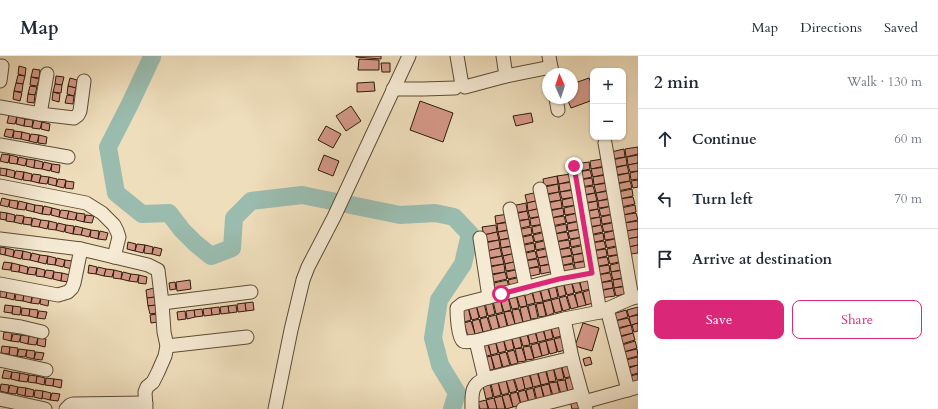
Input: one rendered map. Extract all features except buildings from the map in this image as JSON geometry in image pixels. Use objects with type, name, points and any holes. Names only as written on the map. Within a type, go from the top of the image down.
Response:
[{"type":"street","points":[[275,409],[303,280],[409,56]]},
{"type":"street","points":[[457,56],[462,85],[465,87],[551,66]]},
{"type":"street","points":[[503,56],[506,76]]},
{"type":"street","points":[[0,81],[2,66]]},
{"type":"street","points":[[40,114],[47,74]]},
{"type":"street","points":[[0,107],[74,118],[78,116],[80,111],[84,81]]},
{"type":"street","points":[[393,89],[423,90],[455,88]]},
{"type":"street","points":[[592,273],[559,279],[462,304],[457,308],[460,338],[466,342],[476,340],[604,310],[635,297],[632,263],[604,143]]},
{"type":"street","points":[[0,145],[68,156]]},
{"type":"street","points":[[523,409],[584,401],[633,388],[592,273],[574,166]]},
{"type":"street","points":[[0,186],[86,203],[102,213],[117,231],[119,237],[114,257]]},
{"type":"street","points":[[540,189],[559,279]]},
{"type":"street","points":[[510,209],[526,288]]},
{"type":"street","points":[[480,238],[489,297]]},
{"type":"street","points":[[0,239],[80,250],[114,257],[148,265],[157,269],[159,272],[166,346],[165,356],[158,372],[153,382],[147,387],[145,392],[146,406],[73,404],[66,409]]},
{"type":"street","points":[[0,284],[58,294],[68,292],[74,283],[80,250]]},
{"type":"street","points":[[162,303],[251,292]]},
{"type":"street","points":[[564,319],[572,358],[584,401]]},
{"type":"street","points":[[0,324],[42,332]]},
{"type":"street","points":[[166,346],[247,336]]},
{"type":"street","points":[[476,340],[484,379]]},
{"type":"street","points":[[472,409],[472,399],[475,385],[479,381],[572,358]]},
{"type":"street","points":[[0,360],[46,370]]},
{"type":"street","points":[[0,399],[45,409]]},
{"type":"waterway","points":[[151,56],[152,57],[129,106],[108,147],[116,193],[142,214],[169,213],[182,230],[211,256],[232,248],[234,218],[251,201],[302,195],[400,215],[435,213],[454,217],[470,234],[463,264],[439,300],[433,338],[440,365],[457,393],[452,409]]},
{"type":"route","points":[[501,294],[559,279],[592,273],[574,166]]}]
